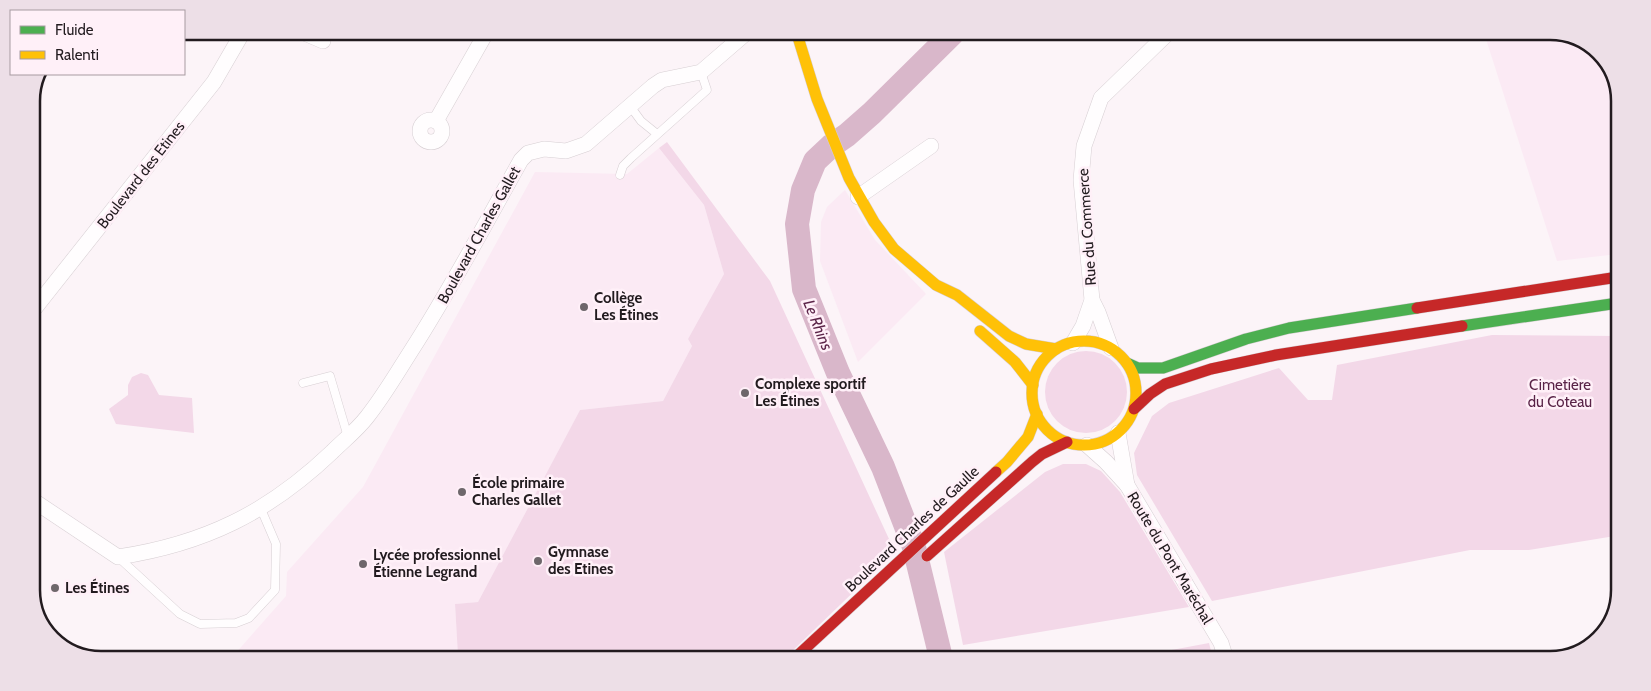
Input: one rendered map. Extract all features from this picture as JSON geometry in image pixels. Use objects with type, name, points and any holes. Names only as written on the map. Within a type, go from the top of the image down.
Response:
[{"type":"main road","points":[[799,40],[817,98],[849,178],[858,197],[894,249],[936,285],[957,296],[1009,336],[1026,344],[1056,349]]},
{"type":"main road","points":[[1126,363],[1138,368],[1163,368],[1246,339],[1288,328],[1611,279]]},
{"type":"main road","points":[[936,285],[950,305]]},
{"type":"main road","points":[[1134,408],[1152,392],[1169,382],[1218,367],[1332,346],[1611,304]]},
{"type":"main road","points":[[973,324],[1023,370],[1033,385]]},
{"type":"main road","points":[[1073,342],[1092,342],[1110,348],[1126,363],[1134,377],[1136,393],[1134,408],[1128,422],[1118,433],[1103,441],[1086,445],[1067,442],[1049,432],[1037,414],[1033,400],[1033,385],[1041,365],[1056,349],[1073,342]]},
{"type":"main road","name":"Boulevard Charles de Gaulle","points":[[803,651],[1022,447],[1034,426],[1037,414]]},
{"type":"main road","name":"Boulevard Charles de Gaulle","points":[[920,562],[1032,462],[1067,442]]},
{"type":"street","name":"Boulevard des Etines","points":[[40,302],[214,82],[238,40]]},
{"type":"street","points":[[436,121],[482,40]]},
{"type":"street","points":[[702,72],[738,40]]},
{"type":"street","name":"Rue du Commerce","points":[[1110,348],[1092,300],[1080,180],[1084,146],[1101,98],[1161,40]]},
{"type":"street","name":"Boulevard Charles Gallet","points":[[118,557],[151,552],[215,532],[261,509],[293,487],[348,437],[371,412],[433,316],[520,160],[528,153],[544,149],[566,151],[586,144],[662,80],[702,72]]},
{"type":"street","points":[[858,197],[931,146]]},
{"type":"street","name":"Rue du Commerce","points":[[1073,342],[1083,326],[1092,300]]},
{"type":"street","name":"Route du Pont Maréchal","points":[[1118,433],[1127,485]]},
{"type":"street","name":"Route du Pont Maréchal","points":[[1086,445],[1106,462],[1127,485],[1221,643],[1224,651]]},
{"type":"street","points":[[40,505],[118,557]]},
{"type":"lane","points":[[620,175],[623,166],[630,158],[706,90],[702,72]]},
{"type":"lane","points":[[630,106],[641,121],[657,134]]},
{"type":"lane","points":[[303,383],[330,376],[348,437]]},
{"type":"lane","points":[[118,557],[180,614],[200,624],[236,623],[249,618],[275,590],[276,544],[261,509]]},
{"type":"shaded area","points":[[1486,40],[1562,41],[1580,48],[1590,55],[1601,67],[1608,81],[1611,97],[1611,255],[1557,261]]},
{"type":"shaded area","points":[[659,148],[704,205],[724,274],[688,339],[692,346],[663,401],[580,410],[478,602],[455,604],[458,651],[238,651],[286,596],[287,572],[363,487],[535,172],[627,174]]},
{"type":"shaded area","points":[[845,190],[875,240],[926,294],[858,362],[820,261],[821,222],[827,207]]},
{"type":"green space","name":"Complexe sportif Les Étines","points":[[667,142],[770,281],[895,552],[792,651],[458,651],[455,604],[478,602],[580,410],[663,401],[692,346],[688,339],[724,274],[704,205],[659,148]]},
{"type":"green space","name":"Cimetière du Coteau","points":[[1492,335],[1611,336],[1611,537],[1529,550],[1470,550],[1212,601],[1137,475],[1134,453],[1152,416],[1169,403],[1279,368],[1308,400],[1332,400],[1337,365]]},
{"type":"green space","points":[[1086,351],[1102,354],[1115,363],[1124,376],[1127,392],[1124,408],[1115,421],[1102,430],[1086,433],[1070,430],[1057,421],[1048,408],[1045,392],[1048,376],[1057,363],[1070,354]]},
{"type":"green space","points":[[141,373],[148,375],[159,395],[192,398],[194,433],[116,424],[109,409],[128,395],[128,385],[132,377]]},
{"type":"green space","points":[[1063,464],[1086,464],[1101,471],[1120,492],[1189,607],[963,645],[944,552],[1045,472]]},
{"type":"green space","points":[[1209,643],[1211,651],[1166,651]]},
{"type":"waterway","name":"Le Rhins","points":[[939,651],[914,547],[883,467],[838,373],[804,289],[797,224],[803,190],[815,161],[872,113],[946,40]]},
{"type":"traffic: fast","points":[[1462,326],[1611,304]]},
{"type":"traffic: fast","points":[[1127,363],[1138,368],[1163,368],[1246,339],[1289,328],[1417,308]]},
{"type":"traffic: slow","points":[[799,40],[817,99],[849,178],[874,222],[894,249],[936,285],[957,295],[1009,336],[1026,344],[1056,349]]},
{"type":"traffic: slow","points":[[980,331],[1015,362],[1033,385]]},
{"type":"traffic: slow","points":[[1084,341],[1104,345],[1121,356],[1132,373],[1136,393],[1132,413],[1121,430],[1104,441],[1084,445],[1064,441],[1047,430],[1036,413],[1032,393],[1036,373],[1047,356],[1064,345],[1084,341]]},
{"type":"traffic: slow","points":[[996,472],[1028,437],[1037,414]]},
{"type":"traffic: jam","points":[[1417,308],[1611,278]]},
{"type":"traffic: jam","points":[[1134,409],[1150,394],[1165,384],[1211,369],[1276,355],[1462,326]]},
{"type":"traffic: jam","points":[[927,556],[1032,462],[1042,454],[1067,442]]},
{"type":"traffic: jam","points":[[802,651],[996,472]]},
{"type":"place","name":"Collège Les Étines","points":[[584,307]]},
{"type":"place","name":"Complexe sportif Les Étines","points":[[745,393]]},
{"type":"place","name":"École primaire Charles Gallet","points":[[462,492]]},
{"type":"place","name":"Gymnase des Etines","points":[[538,561]]},
{"type":"place","name":"Lycée professionnel Étienne Legrand","points":[[363,564]]},
{"type":"place","name":"Les Étines","points":[[55,588]]}]
